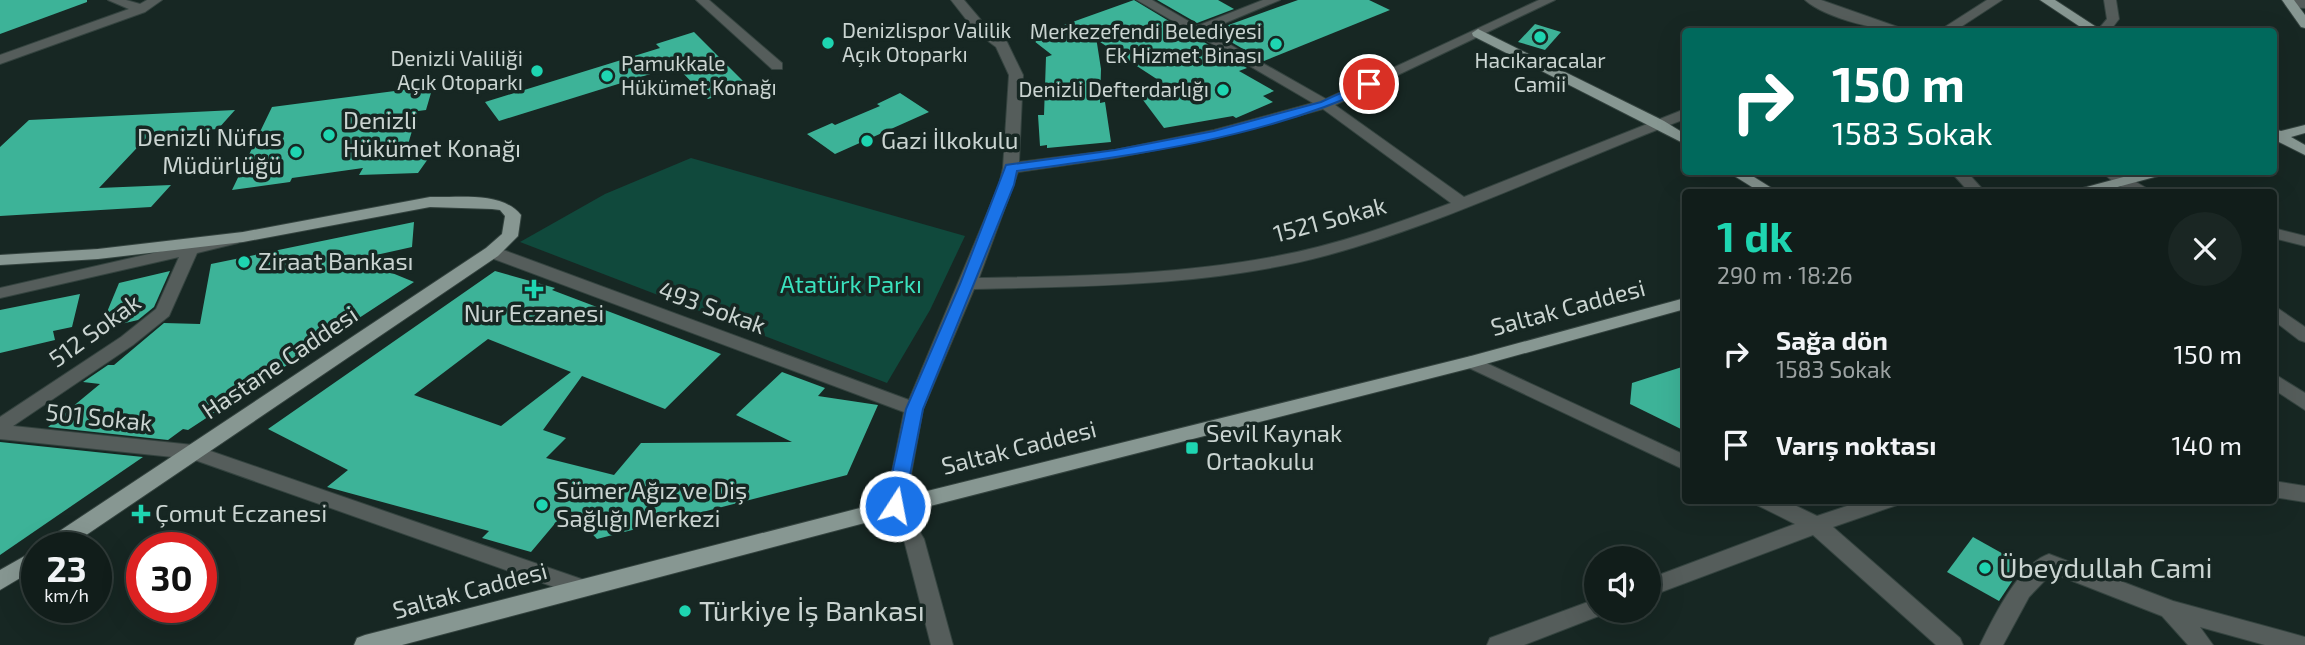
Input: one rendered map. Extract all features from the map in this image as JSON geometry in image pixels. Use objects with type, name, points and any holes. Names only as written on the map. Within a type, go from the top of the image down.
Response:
[{"type":"main road","points":[[2046,0],[2093,28]]},
{"type":"main road","points":[[2289,2],[2305,24]]},
{"type":"main road","points":[[1478,33],[1682,138]]},
{"type":"main road","points":[[2277,135],[2305,128]]},
{"type":"main road","points":[[2277,137],[2305,151]]},
{"type":"main road","points":[[1741,175],[1765,189]]},
{"type":"main road","points":[[2091,189],[2117,177]]},
{"type":"main road","name":"Hastane Caddesi","points":[[74,532],[492,252],[510,236],[513,215],[505,207],[478,203],[430,202],[243,237]]},
{"type":"main road","points":[[0,260],[98,254],[243,237]]},
{"type":"main road","name":"Saltak Caddesi","points":[[365,645],[895,506],[1471,362],[1682,304]]},
{"type":"main road","points":[[0,581],[21,567]]},
{"type":"street","points":[[114,0],[141,9]]},
{"type":"street","points":[[0,60],[141,9],[156,0]]},
{"type":"street","points":[[702,0],[777,66]]},
{"type":"street","points":[[942,645],[914,539],[895,506],[914,409],[1007,185],[1011,168],[1016,75],[1002,45],[986,33],[957,0]]},
{"type":"street","points":[[1143,0],[1325,104],[1462,203]]},
{"type":"street","points":[[1197,30],[1275,0]]},
{"type":"street","points":[[1011,168],[1115,154],[1216,134],[1325,104],[1549,0]]},
{"type":"street","points":[[1811,0],[1835,11],[1892,28]]},
{"type":"street","points":[[1950,28],[1996,0]]},
{"type":"street","points":[[2104,28],[2113,19],[2110,0]]},
{"type":"street","points":[[2289,2],[2305,4]]},
{"type":"street","points":[[1835,11],[1844,28]]},
{"type":"street","name":"1521 Sokak","points":[[968,284],[1143,279],[1263,264],[1378,235],[1682,115]]},
{"type":"street","points":[[1962,175],[1974,189]]},
{"type":"street","points":[[2117,177],[2140,189]]},
{"type":"street","points":[[2277,234],[2305,241]]},
{"type":"street","points":[[0,293],[243,237]]},
{"type":"street","name":"512 Sokak","points":[[0,426],[127,341],[163,312],[189,251]]},
{"type":"street","name":"493 Sokak","points":[[492,252],[914,409]]},
{"type":"street","points":[[2277,314],[2305,337]]},
{"type":"street","points":[[1471,362],[1682,462]]},
{"type":"street","points":[[2277,382],[2302,399]]},
{"type":"street","name":"501 Sokak","points":[[0,432],[193,452],[582,588]]},
{"type":"street","points":[[2277,490],[2305,494]]},
{"type":"street","points":[[1772,504],[1816,525],[1952,645]]},
{"type":"street","points":[[1661,583],[1878,504]]},
{"type":"street","points":[[1991,645],[2021,592],[2049,564],[2170,610],[2301,645]]},
{"type":"street","points":[[2170,610],[2202,645]]},
{"type":"street","points":[[1498,645],[1584,613]]},
{"type":"green space","name":"Atatürk Parkı","points":[[691,158],[965,236],[930,310],[887,383],[520,242],[605,194]]},
{"type":"building","points":[[0,0],[87,0],[87,2],[0,34]]},
{"type":"building","points":[[1134,0],[1247,68],[1239,71],[1274,91],[1263,96],[1273,102],[1236,118],[1233,116],[1164,128],[1140,96],[1172,89],[1096,37],[1101,69],[1100,103],[1105,102],[1111,142],[1047,148],[1047,145],[1040,146],[1038,115],[1044,115],[1046,57],[1052,55],[1034,41],[1040,39],[1036,35]]},
{"type":"building","points":[[1157,0],[1218,0],[1234,9],[1197,23]]},
{"type":"building","name":"Merkezefendi Belediyesi Ek Hizmet Binası","points":[[1298,0],[1369,0],[1390,10],[1264,61],[1212,31]]},
{"type":"building","name":"Hacıkaracalar Camii","points":[[1535,24],[1561,32],[1545,50],[1518,42]]},
{"type":"building","name":"Pamukkale Hükümet Konağı","points":[[694,32],[748,86],[708,99],[676,66],[499,121],[485,102],[660,48],[656,44]]},
{"type":"building","points":[[433,86],[426,110],[418,111],[406,151],[435,149],[418,173],[359,175],[363,168],[232,190],[272,107]]},
{"type":"building","points":[[900,93],[929,112],[835,154],[807,134],[880,106],[877,104]]},
{"type":"building","points":[[235,110],[218,129],[151,133],[99,188],[171,185],[151,207],[0,216],[0,147],[29,120]]},
{"type":"building","points":[[414,222],[412,247],[358,259],[414,282],[188,430],[183,429],[168,440],[48,427],[100,384],[83,382],[108,365],[114,365],[164,323],[200,324],[211,264]]},
{"type":"building","points":[[170,271],[154,307],[138,320],[100,329],[119,283]]},
{"type":"building","points":[[495,271],[555,288],[552,290],[721,354],[665,409],[582,376],[543,430],[566,438],[546,458],[614,475],[641,443],[792,442],[736,415],[782,372],[825,388],[818,396],[878,405],[847,475],[597,539],[568,508],[531,552],[482,538],[489,531],[327,487],[348,470],[268,429]],"holes":[[[488,339],[571,372],[501,426],[414,395]]]},
{"type":"building","points":[[80,294],[72,327],[53,331],[55,340],[0,353],[0,310]]},
{"type":"building","points":[[1682,367],[1682,430],[1630,404],[1632,383]]},
{"type":"building","points":[[0,442],[143,457],[34,532],[21,532],[21,541],[0,555]]},
{"type":"building","name":"Übeydullah Cami","points":[[1973,537],[2023,565],[1999,601],[1947,572]]},
{"type":"place","name":"Hacıkaracalar Camii","points":[[1540,37]]},
{"type":"place","name":"Denizlispor Valilik Açık Otoparkı","points":[[828,43]]},
{"type":"place","name":"Merkezefendi Belediyesi Ek Hizmet Binası","points":[[1276,44]]},
{"type":"place","name":"Denizli Valiliği Açık Otoparkı","points":[[537,71]]},
{"type":"place","name":"Pamukkale Hükümet Konağı","points":[[607,76]]},
{"type":"place","name":"Denizli Defterdarlığı","points":[[1223,90]]},
{"type":"place","name":"Denizli Hükümet Konağı","points":[[329,135]]},
{"type":"place","name":"Gazi İlkokulu","points":[[867,141]]},
{"type":"place","name":"Denizli Nüfus Müdürlüğü","points":[[296,152]]},
{"type":"place","name":"Ziraat Bankası","points":[[244,262]]},
{"type":"place","name":"Nur Eczanesi","points":[[534,289]]},
{"type":"place","name":"Sevil Kaynak Ortaokulu","points":[[1192,448]]},
{"type":"place","name":"Sümer Ağız ve Diş Sağlığı Merkezi","points":[[542,505]]},
{"type":"place","name":"Çomut Eczanesi","points":[[141,514]]},
{"type":"place","name":"Übeydullah Cami","points":[[1985,568]]},
{"type":"place","name":"Türkiye İş Bankası","points":[[685,611]]},
{"type":"route","points":[[895,506],[914,409],[968,284],[1007,185],[1011,168],[1115,154],[1216,134],[1325,104],[1369,84]]}]
